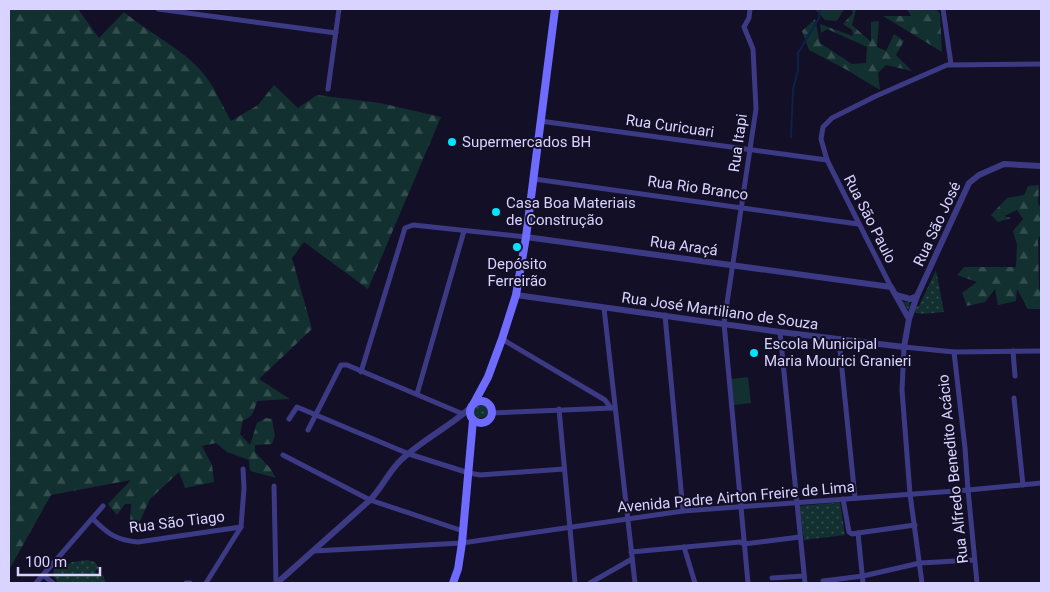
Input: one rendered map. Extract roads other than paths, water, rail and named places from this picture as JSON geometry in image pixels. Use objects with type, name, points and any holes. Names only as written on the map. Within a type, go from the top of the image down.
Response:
[{"type":"main road","points":[[453,583],[458,569],[462,543],[472,444],[469,417],[472,406],[488,377],[516,295],[534,179],[555,9]]},
{"type":"main road","points":[[472,444],[477,431],[491,418],[492,409],[486,394],[488,377]]},
{"type":"main road","points":[[472,406],[483,401],[489,404]]},
{"type":"main road","points":[[469,417],[478,423],[484,423]]},
{"type":"street","points":[[158,9],[336,33]]},
{"type":"street","points":[[328,89],[339,9]]},
{"type":"street","name":"Rua Itapi","points":[[748,583],[724,323],[756,108],[753,48],[744,27],[749,18],[750,9]]},
{"type":"street","points":[[943,9],[951,64],[1041,64]]},
{"type":"street","name":"Rua São Paulo","points":[[910,319],[858,224],[827,160],[821,139],[822,126],[832,118],[842,115],[876,96],[951,64]]},
{"type":"street","name":"Rua Curicuari","points":[[540,121],[827,160]]},
{"type":"street","name":"Rua São José","points":[[904,348],[917,296],[969,183],[979,175],[1004,164],[1041,166]]},
{"type":"street","name":"Rua Rio Branco","points":[[534,179],[858,224]]},
{"type":"street","name":"Rua Araçá","points":[[361,372],[405,228],[413,225],[526,237],[891,287]]},
{"type":"street","points":[[417,394],[464,231]]},
{"type":"street","points":[[896,294],[910,299],[917,296]]},
{"type":"street","name":"Rua José Martiliano de Souza","points":[[516,295],[904,348],[954,352],[1041,351]]},
{"type":"street","points":[[604,308],[613,408],[635,583]]},
{"type":"street","points":[[664,315],[683,512]]},
{"type":"street","points":[[780,332],[805,583]]},
{"type":"street","points":[[502,340],[605,400],[613,408]]},
{"type":"street","points":[[839,340],[855,498]]},
{"type":"street","points":[[904,348],[902,390],[910,494],[922,583]]},
{"type":"street","name":"Rua Alfredo Benedito Acácio","points":[[954,352],[965,448],[974,560],[978,583]]},
{"type":"street","points":[[1014,352],[1016,376]]},
{"type":"street","points":[[308,430],[341,365],[347,365],[469,417]]},
{"type":"street","points":[[1014,398],[1024,484]]},
{"type":"street","points":[[289,419],[297,407],[409,454],[469,473],[564,469]]},
{"type":"street","points":[[492,413],[613,408]]},
{"type":"street","points":[[559,409],[575,583]]},
{"type":"street","points":[[277,583],[370,500],[401,460],[469,417]]},
{"type":"street","points":[[283,455],[370,500],[463,531]]},
{"type":"street","points":[[206,583],[241,527],[244,488],[243,469]]},
{"type":"street","name":"Avenida Padre Airton Freire de Lima","points":[[314,551],[462,543],[683,512],[1041,483]]},
{"type":"street","points":[[274,486],[277,583]]},
{"type":"street","points":[[843,499],[849,532],[852,534],[915,525]]},
{"type":"street","points":[[36,583],[103,506]]},
{"type":"street","name":"Rua São Tiago","points":[[93,519],[116,538],[123,541],[138,542],[241,527]]},
{"type":"street","points":[[858,533],[863,583]]},
{"type":"street","points":[[631,552],[740,542],[744,544],[800,537]]},
{"type":"street","points":[[684,547],[695,583]]},
{"type":"street","points":[[590,583],[632,560]]},
{"type":"street","points":[[823,581],[863,576],[920,563],[974,560]]},
{"type":"street","points":[[43,574],[52,583]]},
{"type":"street","points":[[772,578],[804,576]]},
{"type":"waterway","points":[[791,137],[793,89],[798,70],[798,53],[819,18],[820,9]]},
{"type":"place","name":"Supermercados BH","points":[[452,142]]},
{"type":"place","name":"Casa Boa Materiais de Construção","points":[[496,212]]},
{"type":"place","name":"Depósito Ferreirão","points":[[517,247]]},
{"type":"place","name":"Escola Municipal Maria Mourici Granieri","points":[[754,353]]}]
